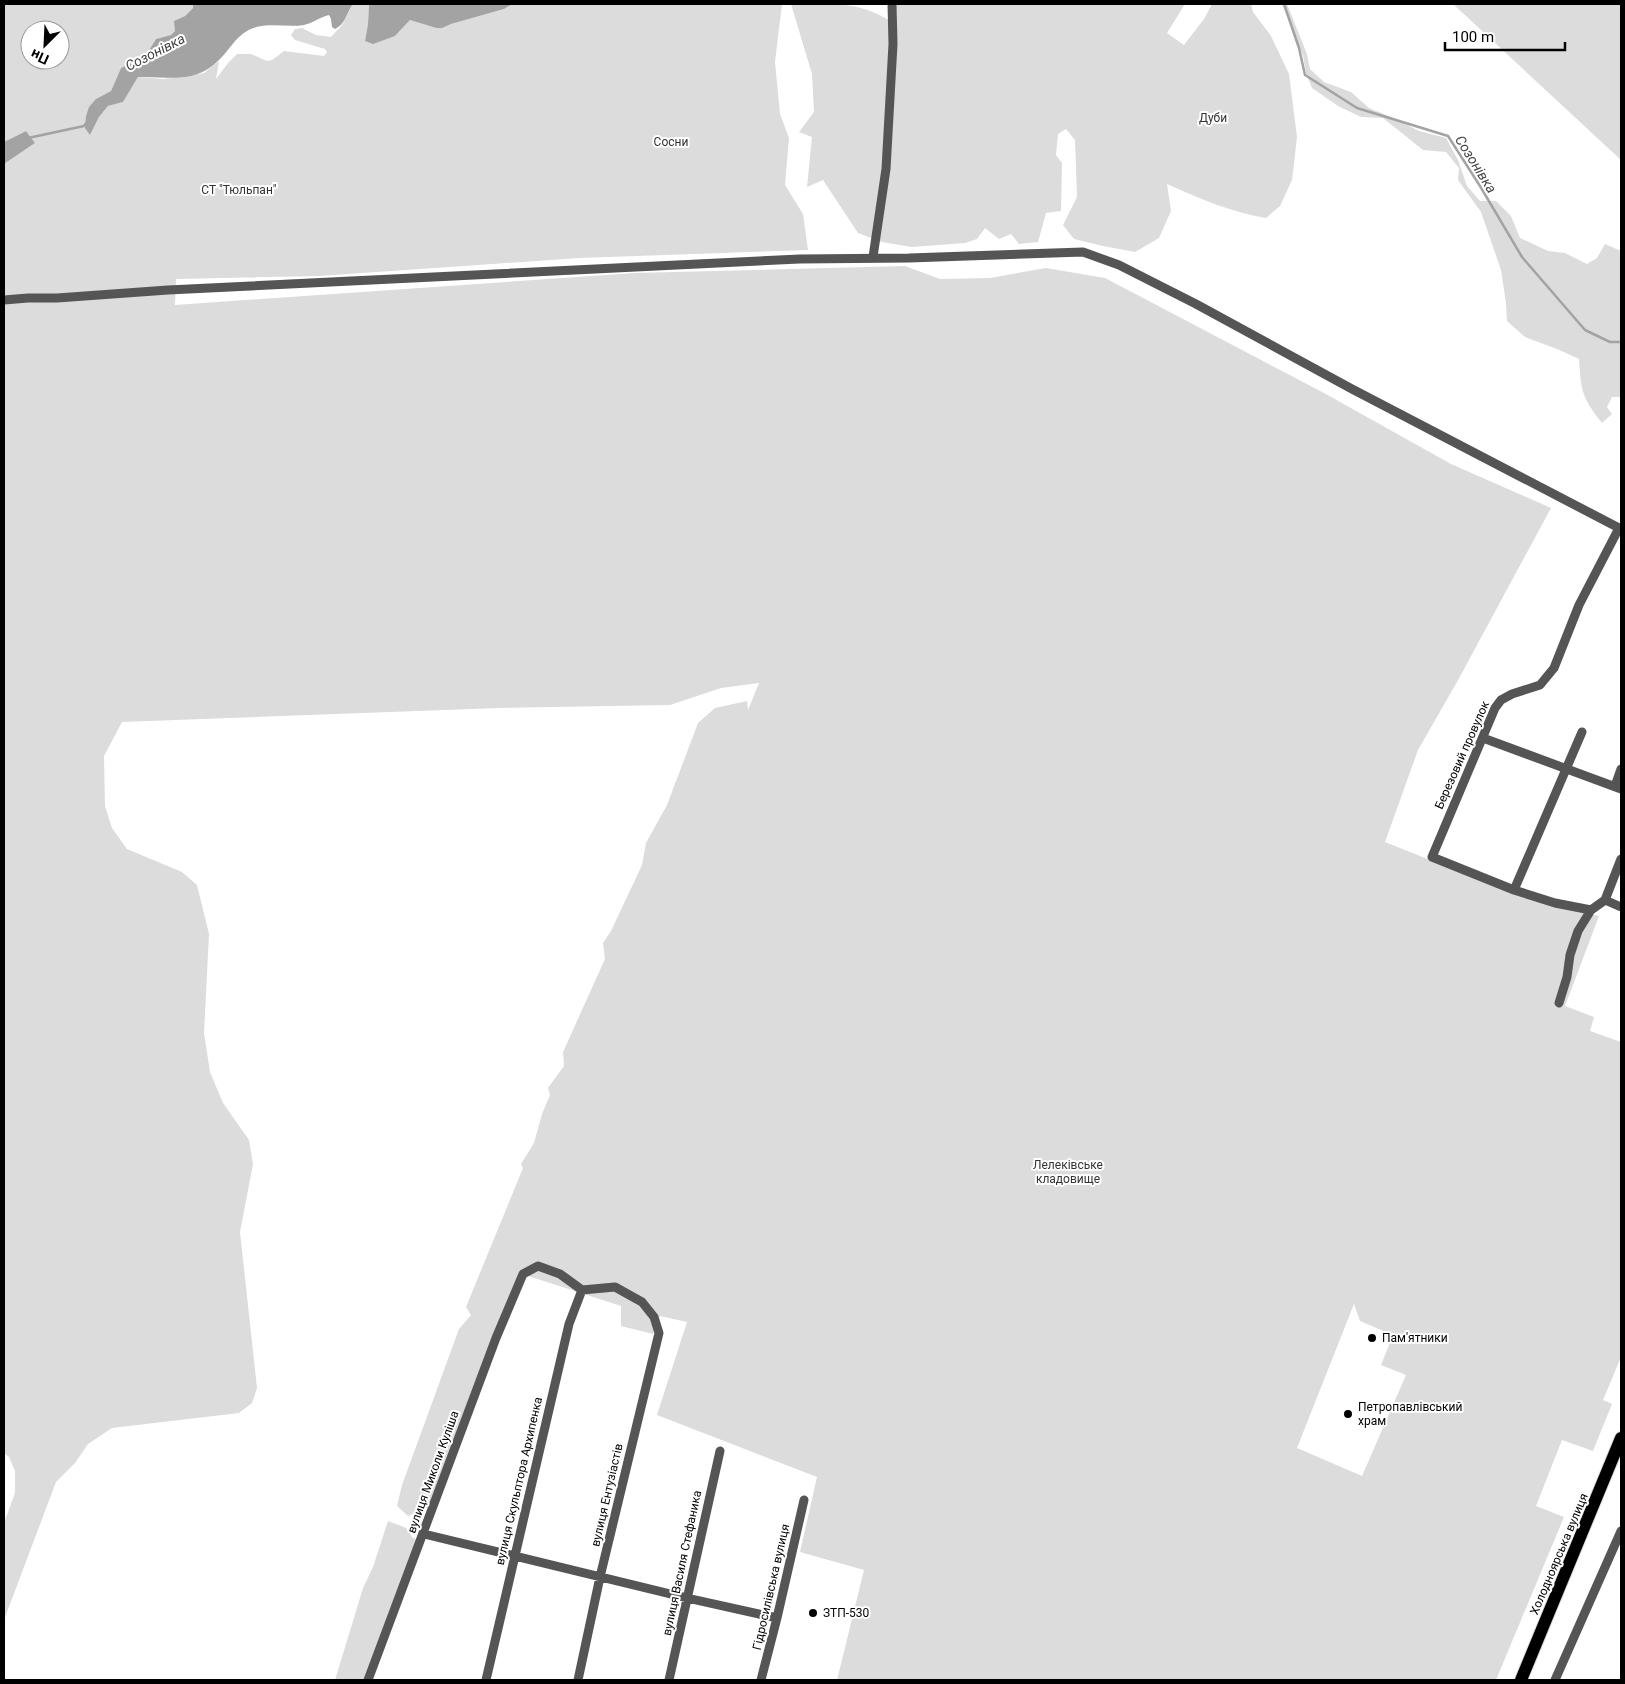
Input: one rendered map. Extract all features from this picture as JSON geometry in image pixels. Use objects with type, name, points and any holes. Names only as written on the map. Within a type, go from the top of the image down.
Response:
[{"type":"main road","name":"Холодноярська вулиця","points":[[1521,1680],[1616,1463],[1621,1438]]},
{"type":"street","points":[[873,257],[886,169],[893,44],[892,4]]},
{"type":"street","points":[[4,300],[168,290],[800,259],[909,258],[1083,252],[1119,265],[1196,304],[1352,389],[1620,528]]},
{"type":"street","name":"Березовий провулок","points":[[1514,890],[1432,857],[1495,708],[1500,700],[1540,685],[1554,668],[1579,604],[1620,528]]},
{"type":"street","points":[[1582,732],[1514,890],[1555,903],[1591,910]]},
{"type":"street","points":[[1483,738],[1565,770],[1618,788],[1621,769]]},
{"type":"street","points":[[1559,1003],[1567,977],[1570,954],[1578,931],[1591,910],[1605,900],[1621,859]]},
{"type":"street","points":[[1605,900],[1621,907]]},
{"type":"street","name":"вулиця Миколи Куліша","points":[[368,1680],[496,1338],[523,1274],[538,1266],[560,1274],[582,1290]]},
{"type":"street","name":"вулиця Ентузіастів","points":[[578,1680],[600,1576],[659,1333],[654,1316],[642,1302],[615,1287],[582,1290]]},
{"type":"street","name":"вулиця Скульптора Архипенка","points":[[486,1680],[569,1324],[582,1290]]},
{"type":"street","name":"вулиця Василя Стефаника","points":[[669,1680],[720,1451]]},
{"type":"street","name":"Гідросилівська вулиця","points":[[761,1680],[804,1500]]},
{"type":"street","points":[[1556,1680],[1621,1532]]},
{"type":"street","points":[[424,1534],[777,1618]]},
{"type":"green space","points":[[4,4],[193,4],[193,8],[185,16],[175,21],[176,31],[171,35],[156,39],[146,55],[121,68],[111,91],[96,99],[90,135],[99,117],[108,106],[123,102],[138,77],[163,79],[204,73],[219,61],[216,79],[237,54],[251,54],[267,61],[272,60],[284,51],[324,56],[327,52],[325,49],[295,40],[291,35],[295,29],[302,28],[316,35],[331,37],[342,25],[353,4],[369,4],[365,41],[395,36],[410,20],[441,28],[504,9],[511,5],[782,4],[775,62],[780,114],[789,138],[785,185],[803,214],[808,250],[579,258],[319,276],[176,279],[175,305],[635,273],[905,266],[940,279],[990,278],[1046,268],[1105,278],[1324,393],[1451,464],[1551,508],[1418,750],[1385,842],[1530,900],[1599,916],[1565,1006],[1594,1017],[1590,1031],[1621,1042],[1621,1357],[1603,1400],[1612,1404],[1593,1451],[1562,1440],[1536,1506],[1564,1517],[1496,1680],[837,1680],[864,1570],[800,1552],[817,1477],[657,1415],[687,1322],[660,1316],[653,1334],[621,1326],[621,1306],[519,1273],[428,1507],[408,1516],[397,1506],[402,1485],[459,1329],[471,1315],[466,1307],[523,1168],[521,1164],[534,1143],[542,1114],[550,1095],[548,1088],[564,1066],[563,1052],[605,959],[603,943],[611,931],[642,865],[646,843],[667,805],[698,723],[715,708],[747,701],[748,710],[759,683],[721,688],[670,705],[499,708],[122,722],[104,756],[105,806],[112,828],[127,849],[182,872],[197,885],[209,934],[204,1033],[210,1072],[223,1103],[249,1140],[253,1164],[240,1232],[257,1388],[252,1403],[239,1413],[112,1428],[88,1444],[75,1463],[56,1482],[4,1620],[4,1523],[15,1493],[15,1471],[9,1457],[4,1453],[4,164],[35,143],[26,131],[4,142]],"holes":[[[1354,1304],[1360,1321],[1393,1335],[1381,1365],[1406,1375],[1362,1476],[1297,1448]]]},
{"type":"green space","name":"Дуби","points":[[791,4],[854,6],[878,14],[890,21],[897,15],[895,4],[1185,4],[1167,33],[1184,45],[1204,19],[1212,4],[1251,4],[1253,12],[1271,36],[1289,74],[1297,137],[1292,180],[1280,206],[1266,218],[1216,204],[1167,184],[1171,211],[1159,238],[1135,252],[1103,246],[1074,239],[1063,225],[1077,197],[1075,140],[1066,129],[1058,134],[1056,155],[1062,163],[1061,211],[1046,213],[1038,242],[1019,244],[1011,234],[999,239],[985,228],[977,239],[965,243],[912,247],[882,242],[858,233],[823,180],[807,187],[812,137],[799,132],[814,112],[812,74]]},
{"type":"green space","points":[[1282,4],[1287,4],[1307,54],[1310,69],[1324,82],[1351,92],[1369,108],[1419,131],[1446,138],[1458,160],[1467,186],[1480,201],[1496,201],[1511,216],[1520,238],[1548,251],[1565,253],[1587,264],[1597,258],[1605,244],[1621,251],[1621,397],[1612,397],[1607,407],[1612,414],[1602,423],[1586,400],[1582,387],[1579,359],[1525,337],[1507,321],[1501,270],[1481,212],[1458,180],[1459,168],[1446,152],[1423,150],[1383,118],[1361,117],[1338,106],[1312,88],[1306,73],[1303,56]]},
{"type":"green space","points":[[1453,4],[1621,4],[1621,160]]},
{"type":"green space","points":[[388,1521],[406,1528],[412,1537],[418,1541],[364,1680],[335,1680],[363,1588],[373,1567]]},
{"type":"water","points":[[193,4],[353,4],[344,21],[335,29],[332,27],[329,15],[304,25],[260,26],[243,34],[220,59],[201,73],[172,78],[138,77],[123,102],[108,106],[99,117],[90,135],[85,128],[89,107],[96,99],[111,91],[121,68],[146,55],[156,39],[171,35],[175,31],[174,21],[185,16],[193,8]]},
{"type":"water","points":[[369,4],[530,4],[511,5],[504,9],[442,28],[410,20],[395,36],[373,44],[365,41]]},
{"type":"water","points":[[26,131],[35,143],[4,164],[4,142]]},
{"type":"waterway","name":"Созонівка","points":[[1284,4],[1299,48],[1305,75],[1357,108],[1448,136],[1522,257],[1585,330],[1610,342],[1621,342]]},
{"type":"waterway","name":"Созонівка","points":[[28,138],[84,126],[87,122]]},
{"type":"place","name":"Пам'ятники","points":[[1372,1338]]},
{"type":"place","name":"Петропавлівський храм","points":[[1348,1414]]},
{"type":"place","name":"ЗТП-530","points":[[813,1613]]},
{"type":"park label","name":"Сосни","points":[[671,142]]},
{"type":"park label","name":"СТ \"Тюльпан\"","points":[[239,190]]},
{"type":"park label","name":"Лелеківське кладовище","points":[[1068,1172]]}]
